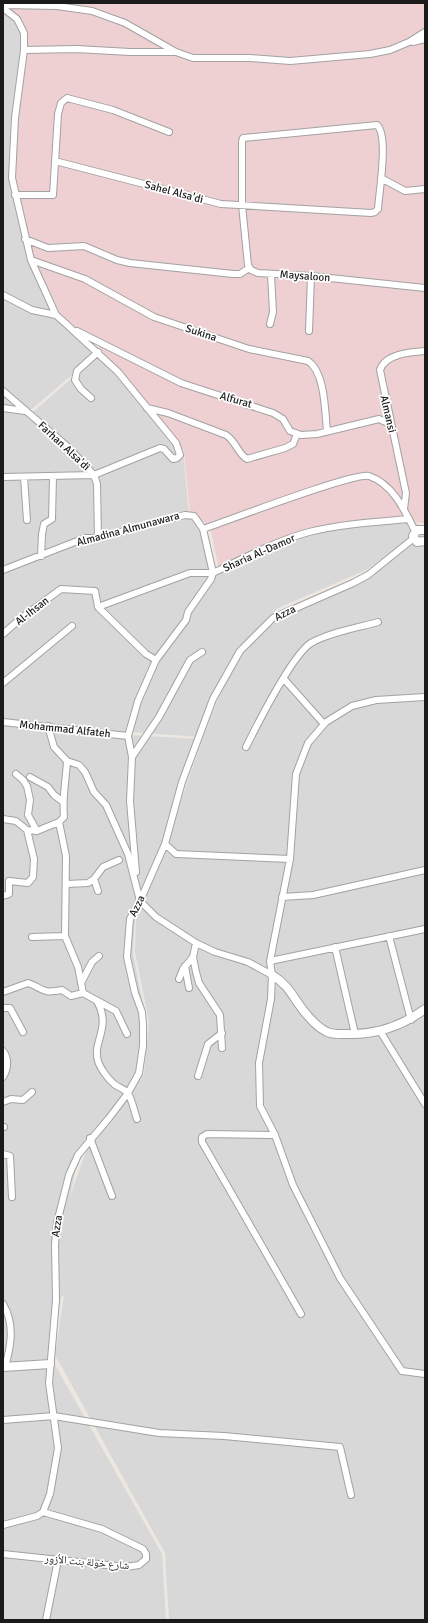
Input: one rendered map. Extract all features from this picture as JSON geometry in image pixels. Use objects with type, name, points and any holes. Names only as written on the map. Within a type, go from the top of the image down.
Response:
[{"type":"street","points":[[3,5],[57,6],[92,11],[125,23],[176,52],[193,58],[250,58],[290,61],[370,54],[390,50],[410,42],[425,39]]},
{"type":"street","points":[[3,8],[16,19],[23,30],[24,50],[12,157],[12,178],[31,260],[56,315],[118,372],[177,445],[179,452],[178,457],[172,459],[164,449],[160,448],[94,475],[3,477]]},
{"type":"street","points":[[410,42],[425,32]]},
{"type":"street","points":[[24,50],[76,49],[130,52],[176,52]]},
{"type":"street","points":[[15,195],[53,195],[58,114],[61,103],[66,98],[113,110],[168,132]]},
{"type":"street","points":[[25,239],[48,248],[84,246],[117,260],[190,271],[233,274],[244,272],[249,268],[242,205],[242,142],[243,138],[247,136],[377,126],[383,136],[382,178],[405,190],[425,189]]},
{"type":"street","name":"Sahel Alsa'di","points":[[55,161],[221,204],[367,213],[375,212],[378,208],[382,178]]},
{"type":"street","name":"Sukina","points":[[31,260],[85,280],[154,317],[249,349],[308,361],[314,366],[320,377],[328,431]]},
{"type":"street","name":"Maysaloon","points":[[249,268],[256,273],[311,276],[425,288]]},
{"type":"street","points":[[270,324],[273,312],[271,274]]},
{"type":"street","points":[[309,331],[311,276]]},
{"type":"street","points":[[3,295],[32,310],[56,315]]},
{"type":"street","name":"Alfurat","points":[[74,330],[182,383],[273,413],[282,420],[290,431],[297,434]]},
{"type":"street","name":"Almansi","points":[[404,509],[406,492],[379,375],[381,366],[389,358],[408,353],[425,351]]},
{"type":"street","points":[[91,398],[81,389],[75,380],[77,371],[98,352]]},
{"type":"street","name":"Farhan Alsa'di","points":[[3,391],[68,447],[94,475],[97,484],[98,538]]},
{"type":"street","points":[[3,408],[25,411]]},
{"type":"street","points":[[147,408],[168,413],[226,435],[232,440],[243,457],[247,459],[285,448],[293,444],[297,434],[313,435],[379,419],[388,423],[393,432]]},
{"type":"street","points":[[41,556],[44,524],[52,519],[53,476]]},
{"type":"street","points":[[156,660],[146,654],[98,607],[190,573],[213,573],[203,529],[334,482],[362,476],[371,477],[383,485],[398,499],[409,519],[414,535],[419,543],[425,541]]},
{"type":"street","points":[[24,477],[27,520]]},
{"type":"street","name":"Almadina Almunawara","points":[[3,570],[85,538],[98,538],[185,514],[194,516],[203,529]]},
{"type":"street","name":"Sharia Al-Damor","points":[[140,901],[133,853],[130,801],[132,757],[128,736],[138,701],[156,660],[186,620],[188,612],[211,579],[213,573],[291,538],[309,532],[341,526],[409,519]]},
{"type":"street","points":[[414,535],[419,529],[425,530]]},
{"type":"street","name":"Azza","points":[[43,1512],[50,1494],[58,1448],[49,1383],[56,1300],[56,1223],[69,1175],[78,1155],[90,1138],[109,1118],[128,1093],[139,1073],[143,1046],[142,1012],[135,993],[127,957],[130,919],[140,901],[165,844],[182,782],[213,698],[240,651],[273,618],[368,575],[414,535]]},
{"type":"street","name":"Al-Ihsan","points":[[3,634],[20,619],[61,589],[95,591],[98,607]]},
{"type":"street","points":[[246,747],[299,655],[312,643],[326,637],[378,622]]},
{"type":"street","points":[[3,683],[72,626]]},
{"type":"street","points":[[132,757],[159,717],[190,660],[202,652]]},
{"type":"street","points":[[284,679],[324,724]]},
{"type":"street","points":[[425,697],[368,701],[345,710],[324,724],[306,747],[296,774],[290,859],[270,961],[272,975],[271,999],[259,1063],[260,1106],[275,1135],[293,1185],[340,1278],[367,1321],[402,1371],[425,1374]]},
{"type":"street","name":"Mohammad Alfateh","points":[[3,722],[128,736]]},
{"type":"street","points":[[48,726],[54,747],[66,761],[79,765],[85,772],[94,792],[106,805],[128,854],[140,901],[156,917],[196,943],[215,952],[248,962],[283,981],[300,1007],[319,1028],[328,1032],[355,1034],[380,1031],[411,1020],[425,1009]]},
{"type":"street","points":[[3,819],[16,821],[27,830],[37,832],[59,822],[64,817],[62,801],[66,778],[66,761]]},
{"type":"street","points":[[16,774],[24,780],[27,786],[30,800],[28,815],[37,832]]},
{"type":"street","points":[[30,777],[48,787],[54,795],[62,801]]},
{"type":"street","points":[[59,822],[66,856],[67,884],[64,901],[65,936],[78,967],[83,993]]},
{"type":"street","points":[[3,896],[9,894],[9,881],[28,883],[33,877],[34,859],[27,830]]},
{"type":"street","points":[[165,844],[176,854],[290,859]]},
{"type":"street","points":[[67,884],[88,883],[94,879],[103,867],[119,860]]},
{"type":"street","points":[[282,898],[313,894],[425,870]]},
{"type":"street","points":[[94,879],[98,891]]},
{"type":"street","points":[[270,961],[425,929]]},
{"type":"street","points":[[32,937],[65,936]]},
{"type":"street","points":[[389,936],[411,1020]]},
{"type":"street","points":[[196,943],[193,957],[199,983],[220,1016],[222,1048]]},
{"type":"street","points":[[335,947],[355,1034]]},
{"type":"street","points":[[81,983],[92,962],[99,956]]},
{"type":"street","points":[[178,980],[185,966],[193,957]]},
{"type":"street","points":[[185,966],[189,988]]},
{"type":"street","points":[[3,992],[28,983],[42,991],[53,992],[62,990],[72,996],[83,993],[116,1011],[127,1034]]},
{"type":"street","points":[[97,1001],[103,1011],[104,1021],[98,1048],[98,1061],[113,1083],[128,1093],[137,1118]]},
{"type":"street","points":[[3,1008],[10,1008],[23,1032]]},
{"type":"street","points":[[380,1031],[425,1104]]},
{"type":"street","points":[[198,1076],[208,1044],[222,1033]]},
{"type":"street","points":[[3,1051],[8,1061],[6,1072],[3,1077]]},
{"type":"street","points":[[3,1102],[11,1099],[21,1101],[32,1092]]},
{"type":"street","points":[[275,1135],[207,1134],[202,1136],[202,1142],[301,1314]]},
{"type":"street","points":[[90,1138],[112,1196]]},
{"type":"street","points":[[3,1154],[10,1156],[12,1197]]},
{"type":"street","points":[[3,1304],[6,1309],[11,1334],[10,1349],[4,1367],[50,1364]]},
{"type":"street","points":[[3,1420],[54,1416],[159,1433],[224,1436],[340,1447],[351,1495]]},
{"type":"street","points":[[3,1525],[31,1519],[43,1512]]},
{"type":"street","name":"شارع خولة بنت الأزور","points":[[3,1554],[130,1567],[143,1563],[146,1555],[143,1549],[102,1530],[43,1512]]},
{"type":"street","points":[[46,1620],[58,1560]]},
{"type":"shaded area","points":[[3,3],[28,33],[11,171],[31,257],[61,317],[100,351],[32,409],[3,408]]},
{"type":"shaded area","points":[[3,3],[425,3],[425,523],[364,521],[316,529],[219,570],[211,531],[204,522],[190,513],[184,451],[95,342],[61,315],[32,257],[13,173],[28,32]]},
{"type":"shaded area","points":[[102,352],[183,451],[189,515],[200,521],[215,572],[317,532],[368,523],[419,524],[405,542],[366,570],[278,608],[253,634],[227,674],[200,737],[130,732],[130,735],[200,739],[162,852],[135,916],[133,953],[147,1025],[142,1072],[131,1092],[88,1140],[76,1168],[70,1197],[89,1142],[131,1093],[144,1074],[149,1021],[135,952],[136,916],[163,854],[202,740],[223,687],[253,637],[282,609],[372,574],[409,540],[425,534],[425,1620],[169,1620],[165,1553],[55,1355],[64,1296],[61,1297],[52,1358],[3,1365],[3,410],[34,411]]},
{"type":"shaded area","points":[[54,1363],[162,1554],[166,1620],[3,1620],[3,1368]]}]
